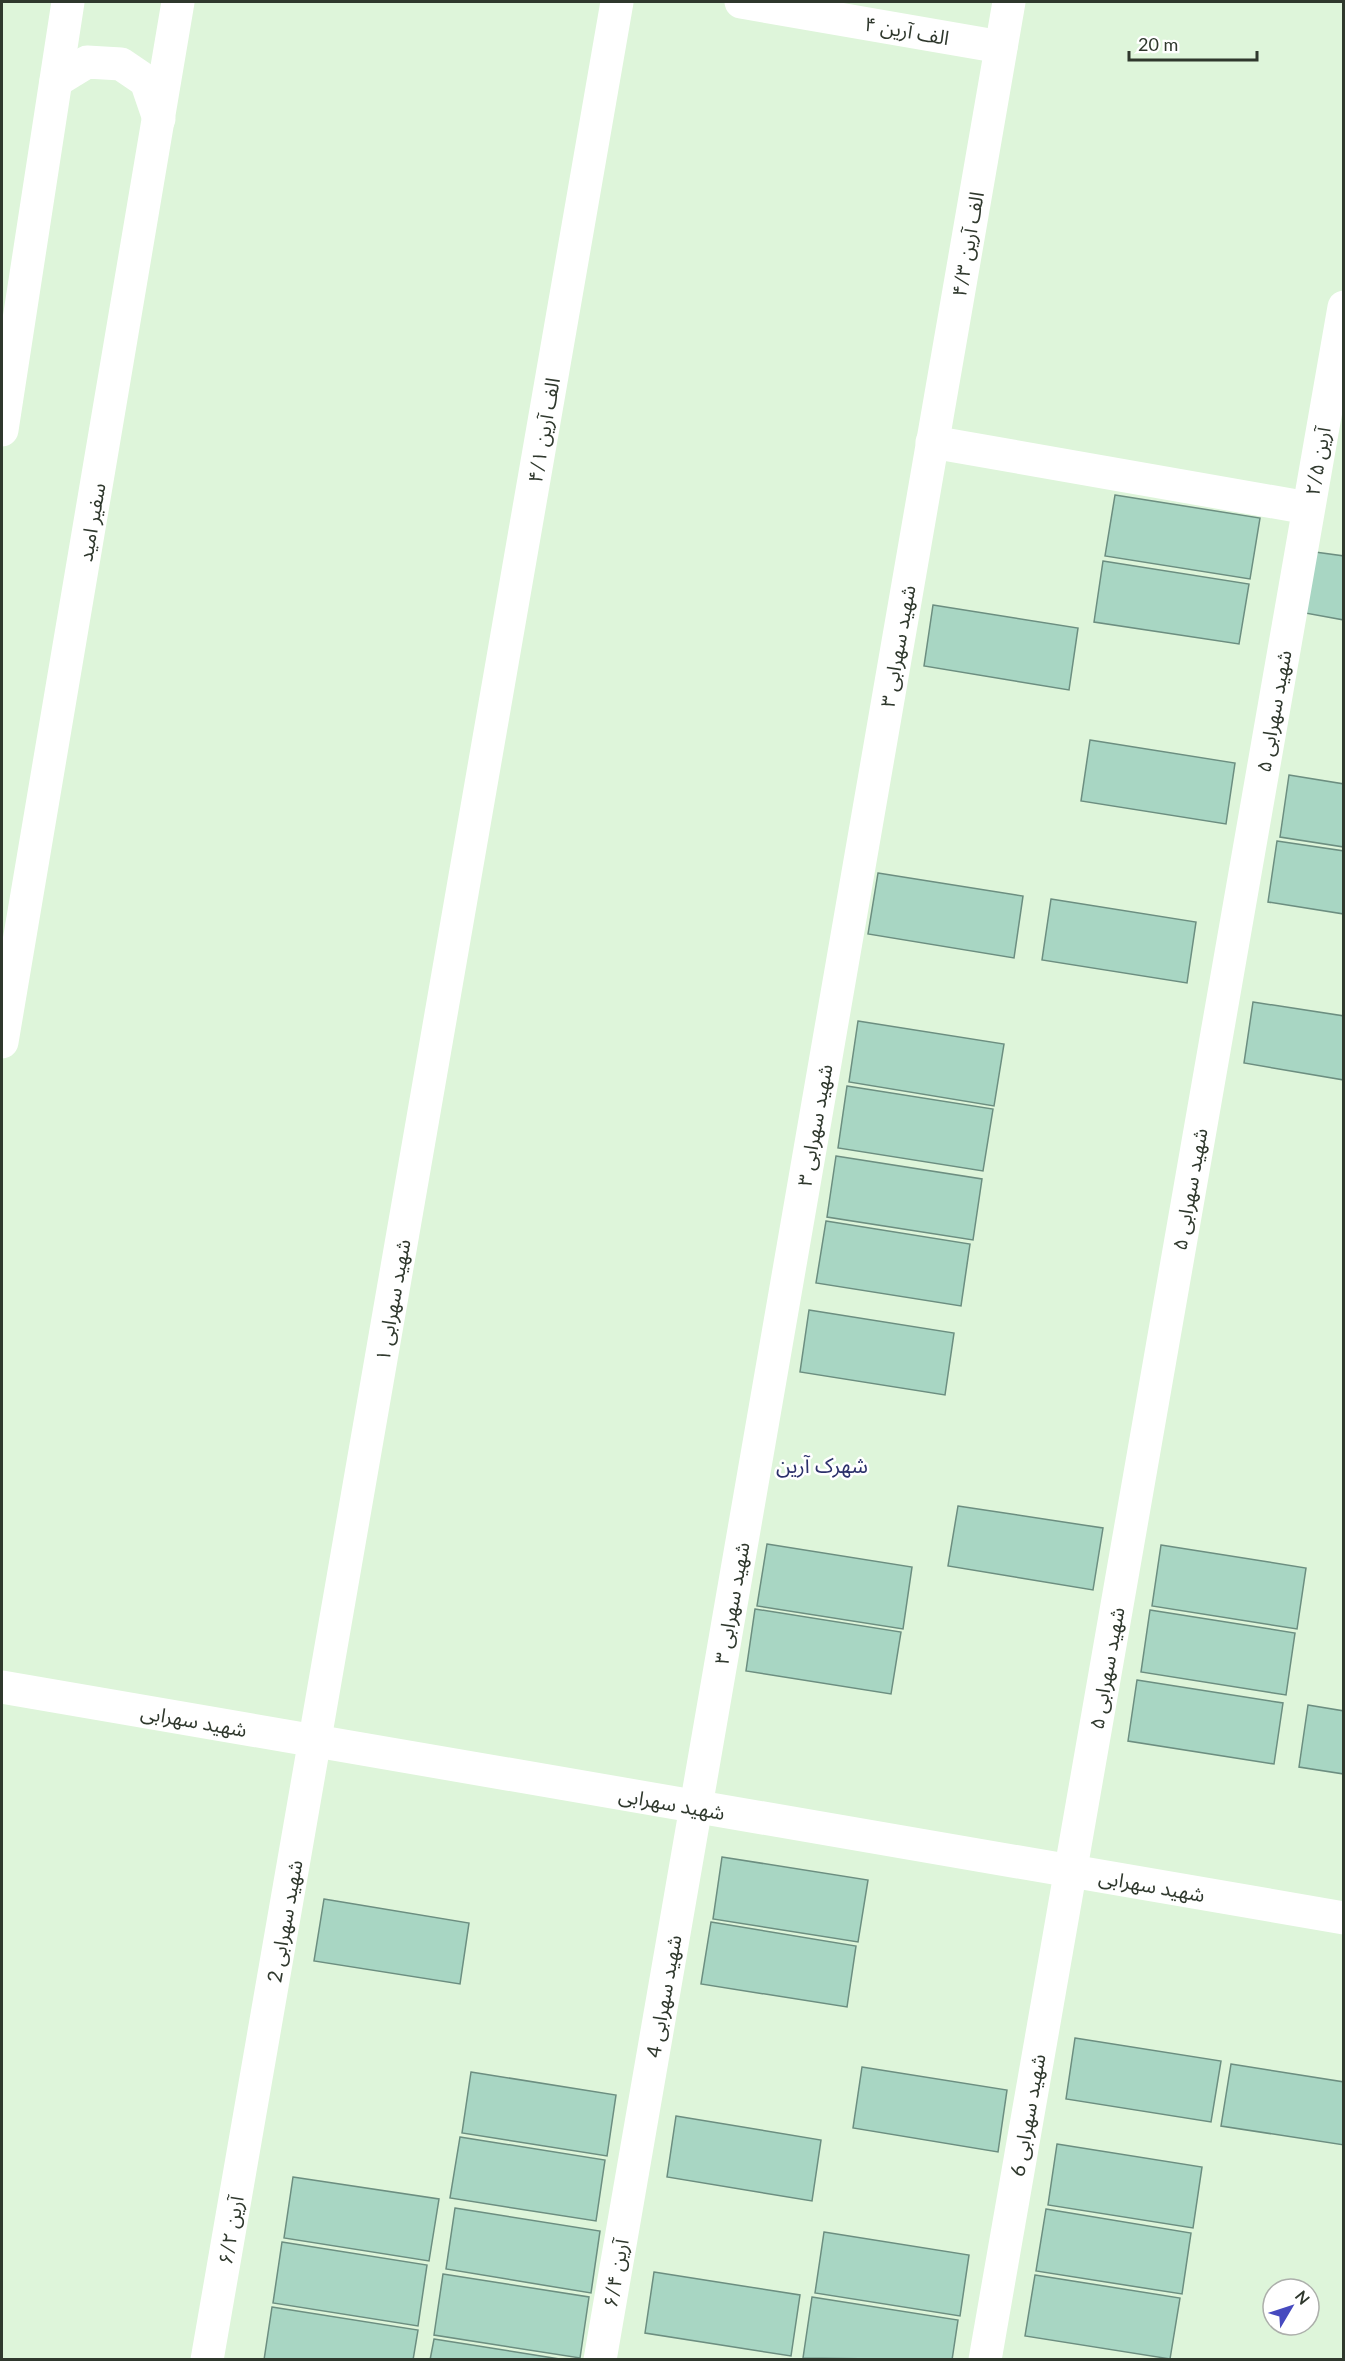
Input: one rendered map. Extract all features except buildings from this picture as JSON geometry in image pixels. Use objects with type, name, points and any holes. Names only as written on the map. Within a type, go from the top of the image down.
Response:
[{"type":"street","points":[[2,430],[68,2]]},
{"type":"street","name":"سفیر امید","points":[[2,1042],[160,120],[178,2]]},
{"type":"street","name":"۴/۱ الف آرین","points":[[468,858],[617,2]]},
{"type":"street","name":"۴ الف آرین","points":[[741,2],[1001,46]]},
{"type":"street","name":"۴/۳ الف آرین","points":[[932,442],[1009,2]]},
{"type":"street","points":[[56,81],[87,62],[121,64],[146,81],[160,120]]},
{"type":"street","name":"۲/۵ آرین","points":[[1308,508],[1344,307]]},
{"type":"street","points":[[932,442],[1308,508]]},
{"type":"street","name":"شهید سهرابی ۳","points":[[696,1807],[932,442]]},
{"type":"street","name":"شهید سهرابی ۵","points":[[1070,1870],[1308,508]]},
{"type":"street","name":"شهید سهرابی ۱","points":[[315,1741],[468,858]]},
{"type":"street","name":"شهید سهرابی","points":[[2,1687],[1344,1918]]},
{"type":"street","name":"شهید سهرابی 2","points":[[252,2101],[315,1741]]},
{"type":"street","name":"شهید سهرابی 4","points":[[630,2186],[696,1807]]},
{"type":"street","name":"شهید سهرابی 6","points":[[985,2360],[1070,1870]]},
{"type":"street","name":"۶/۲ آرین","points":[[207,2360],[252,2101]]},
{"type":"street","name":"۶/۴ آرین","points":[[600,2360],[630,2186]]},
{"type":"district","name":"شهرک آرین","points":[[822,1464]]}]
